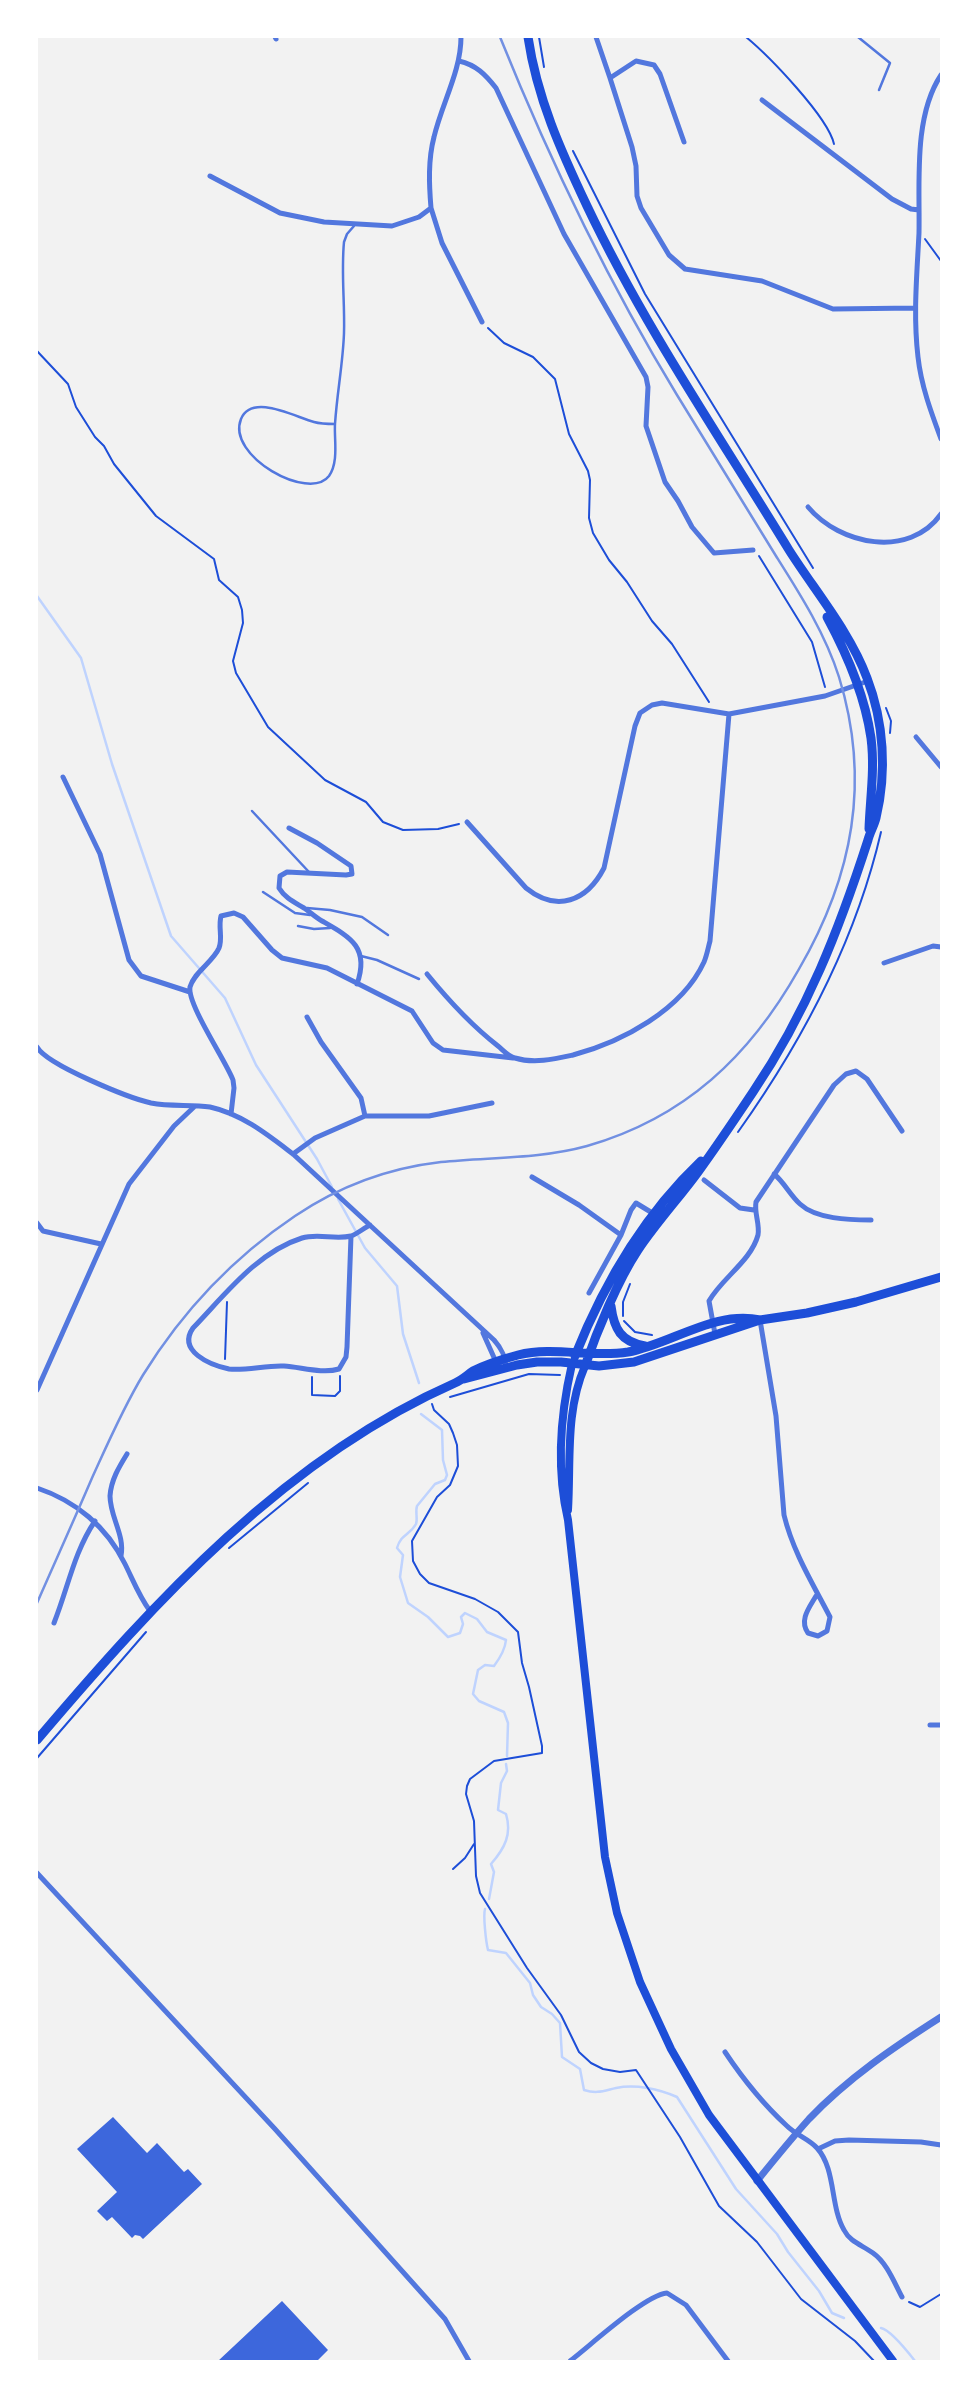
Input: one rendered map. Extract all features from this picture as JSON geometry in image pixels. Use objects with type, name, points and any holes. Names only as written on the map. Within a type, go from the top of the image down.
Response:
[{"type":"main road","points":[[528,37],[538,90],[550,123],[609,250],[670,357],[813,589],[851,645],[868,681],[879,723],[882,759],[878,807],[842,918],[809,995],[765,1074],[712,1150],[657,1217],[624,1274],[589,1354],[575,1398],[569,1435],[568,1520],[600,1820],[617,1913],[640,1982],[671,2049],[709,2115],[893,2361]]},
{"type":"main road","points":[[813,589],[858,685],[871,737],[868,838]]},
{"type":"main road","points":[[568,1520],[562,1498],[561,1441],[572,1364],[613,1274],[636,1235],[657,1217]]},
{"type":"main road","points":[[37,1740],[150,1611],[215,1547],[315,1466],[374,1425],[418,1401],[502,1363],[535,1352],[618,1353],[713,1329],[856,1302],[941,1277]]},
{"type":"main road","points":[[611,1306],[614,1324],[622,1337],[647,1346]]},
{"type":"main road","points":[[502,1363],[561,1362],[585,1366],[634,1362],[713,1329]]},
{"type":"street","points":[[461,37],[459,61],[433,139],[430,166],[431,208],[442,243],[482,322]]},
{"type":"street","points":[[596,37],[632,147],[637,196],[641,208],[669,255],[685,269],[762,281],[833,309],[915,308]]},
{"type":"street","points":[[459,61],[472,64],[485,74],[496,88],[564,234],[598,297],[641,366],[648,387],[646,426],[664,482],[692,527],[714,553],[753,550]]},
{"type":"street","points":[[610,78],[636,61],[654,65],[660,74],[684,142]]},
{"type":"street","points":[[941,75],[931,95],[924,119],[915,308],[918,359],[923,384],[941,439]]},
{"type":"street","points":[[762,100],[892,199],[919,210]]},
{"type":"street","points":[[210,176],[280,213],[324,222],[400,224],[419,217],[431,208]]},
{"type":"street","points":[[808,507],[816,516],[841,532],[875,542],[911,538],[930,526],[941,514]]},
{"type":"street","points":[[467,822],[536,896],[561,902],[577,898],[598,880],[604,868],[640,713],[646,707],[662,703],[729,714],[830,695],[868,681]]},
{"type":"street","points":[[190,989],[218,951],[221,916],[234,913],[243,918],[282,958],[327,968],[412,1011],[433,1043],[443,1050],[549,1060],[588,1051],[623,1036],[676,999],[704,962],[710,941],[729,714]]},
{"type":"street","points":[[916,737],[941,767]]},
{"type":"street","points":[[63,778],[100,854],[129,960],[141,976],[190,989]]},
{"type":"street","points":[[289,828],[345,860],[352,870],[352,874],[346,876],[287,872],[280,876],[279,888],[282,893],[352,940],[361,956],[361,972],[357,984]]},
{"type":"street","points":[[884,963],[933,946],[941,947]]},
{"type":"street","points":[[427,974],[455,1008],[513,1058]]},
{"type":"street","points":[[190,989],[201,1019],[233,1080],[231,1114]]},
{"type":"street","points":[[307,1017],[321,1042],[361,1098],[365,1116]]},
{"type":"street","points":[[37,1048],[53,1063],[136,1099],[169,1106],[209,1107],[262,1129],[293,1154],[500,1346],[502,1363]]},
{"type":"street","points":[[713,1329],[708,1306],[711,1297],[735,1270],[754,1244],[758,1233],[755,1202],[834,1085],[846,1074],[856,1072],[867,1079],[902,1131]]},
{"type":"street","points":[[293,1154],[315,1138],[365,1116],[429,1116],[492,1103]]},
{"type":"street","points":[[37,1390],[129,1184],[174,1126],[194,1107]]},
{"type":"street","points":[[774,1174],[808,1210],[856,1220],[871,1220]]},
{"type":"street","points":[[531,1177],[579,1205],[621,1235]]},
{"type":"street","points":[[704,1180],[740,1208],[754,1210]]},
{"type":"street","points":[[589,1293],[636,1203],[657,1217]]},
{"type":"street","points":[[37,1223],[43,1231],[101,1244]]},
{"type":"street","points":[[351,1236],[347,1347],[346,1357],[339,1368],[280,1366],[236,1369],[222,1367],[191,1350],[187,1337],[192,1328],[257,1264],[289,1244],[310,1236],[351,1236],[370,1225]]},
{"type":"street","points":[[760,1320],[776,1416],[783,1515],[817,1596],[830,1617],[827,1631],[818,1636],[808,1633],[804,1625],[804,1618],[817,1596]]},
{"type":"street","points":[[480,1327],[502,1363]]},
{"type":"street","points":[[121,1556],[123,1545],[110,1496],[116,1474],[127,1454]]},
{"type":"street","points":[[37,1488],[66,1501],[95,1521],[121,1556],[139,1597],[150,1611]]},
{"type":"street","points":[[54,1623],[67,1590],[76,1555],[95,1521]]},
{"type":"street","points":[[930,1725],[941,1725]]},
{"type":"street","points":[[37,1873],[275,2129],[445,2319],[469,2361]]},
{"type":"street","points":[[757,2181],[787,2144],[834,2095],[876,2059],[941,2017]]},
{"type":"street","points":[[725,2052],[748,2085],[796,2134],[818,2149],[828,2173],[836,2211],[844,2231],[880,2260],[902,2297]]},
{"type":"street","points":[[818,2149],[835,2141],[849,2140],[941,2145]]},
{"type":"street","points":[[570,2361],[640,2306],[661,2293],[667,2293],[686,2305],[727,2361]]},
{"type":"lane","points":[[858,37],[890,63],[878,90]]},
{"type":"lane","points":[[335,424],[316,423],[267,407],[256,407],[244,414],[239,433],[250,455],[292,480],[316,484],[324,481],[331,473],[344,336],[344,243],[356,223]]},
{"type":"lane","points":[[252,811],[310,874]]},
{"type":"lane","points":[[263,892],[295,912],[313,915]]},
{"type":"lane","points":[[305,909],[313,907],[362,917],[388,935]]},
{"type":"lane","points":[[298,926],[314,929],[334,927]]},
{"type":"lane","points":[[361,956],[377,960],[419,979]]},
{"type":"path","points":[[746,37],[795,88],[832,133],[836,156]]},
{"type":"path","points":[[919,232],[941,261]]},
{"type":"path","points":[[482,322],[504,343],[533,357],[555,379],[569,434],[588,471],[589,518],[602,550],[652,621],[672,644],[709,703],[711,712]]},
{"type":"path","points":[[37,351],[68,384],[76,407],[94,437],[104,446],[114,464],[156,516],[214,559],[219,580],[238,597],[243,623],[233,662],[236,673],[268,727],[325,780],[366,802],[383,822],[403,830],[438,829],[467,822]]},
{"type":"path","points":[[753,550],[776,579],[812,642],[830,695]]},
{"type":"path","points":[[222,1367],[226,1355],[227,1293]]},
{"type":"path","points":[[314,1369],[312,1395],[331,1397],[338,1395],[340,1391],[339,1368]]},
{"type":"path","points":[[449,1397],[529,1374],[562,1377]]},
{"type":"path","points":[[440,1400],[432,1403],[453,1433],[457,1445],[458,1466],[450,1485],[437,1497],[412,1541],[413,1561],[429,1583],[486,1605],[498,1612],[518,1632],[522,1663],[540,1732],[542,1753],[494,1761],[470,1779],[466,1794],[474,1821],[476,1876],[480,1893],[527,1968],[561,2015],[579,2052],[603,2069],[620,2072],[636,2070],[680,2137],[719,2206],[757,2242],[801,2299],[855,2341],[874,2361]]},
{"type":"path","points":[[230,1548],[307,1484]]},
{"type":"path","points":[[37,1758],[145,1633]]},
{"type":"path","points":[[453,1869],[465,1858],[474,1843]]},
{"type":"path","points":[[902,2297],[918,2307],[941,2294]]},
{"type":"building","points":[[113,2117],[147,2153],[157,2143],[184,2172],[188,2169],[202,2184],[143,2239],[135,2235],[132,2238],[112,2217],[107,2221],[97,2211],[117,2192],[77,2149]]},
{"type":"building","points":[[282,2301],[328,2350],[317,2361],[218,2361]]},
{"type":"waterway","points":[[37,596],[81,658],[112,764],[171,936],[225,998],[256,1065],[332,1187]]},
{"type":"waterway","points":[[338,1199],[365,1248],[397,1286],[403,1334],[419,1383]]},
{"type":"waterway","points":[[421,1414],[442,1430],[443,1460],[447,1475],[445,1480],[435,1484],[417,1506],[416,1524],[399,1543],[397,1548],[403,1555],[400,1577],[408,1603],[428,1617],[448,1637],[460,1633],[463,1624],[461,1617],[465,1613],[477,1619],[487,1632],[506,1640],[502,1654],[494,1666],[485,1665],[478,1670],[473,1694],[479,1701],[504,1712],[508,1723],[507,1756]]},
{"type":"waterway","points":[[489,1899],[494,1872],[491,1864],[508,1834],[506,1814],[498,1810],[501,1783],[507,1771],[506,1764]]},
{"type":"waterway","points":[[485,1909],[488,1950],[506,1953],[530,1983],[533,1995],[541,2007],[560,2023],[562,2057],[580,2069],[584,2090],[596,2092],[639,2087],[677,2097],[736,2189],[777,2234],[832,2313],[844,2318]]},
{"type":"waterway","points":[[881,2328],[894,2337],[915,2361]]},
{"type":"railway","points":[[37,1603],[136,1387],[175,1329],[230,1268],[295,1216],[329,1196],[365,1180],[402,1169],[441,1162],[533,1155],[587,1146],[655,1119],[684,1101],[736,1056],[780,1000],[818,934],[844,863],[855,791],[854,753],[849,716],[833,661],[803,599],[651,352],[603,264],[539,129],[500,37]]}]
